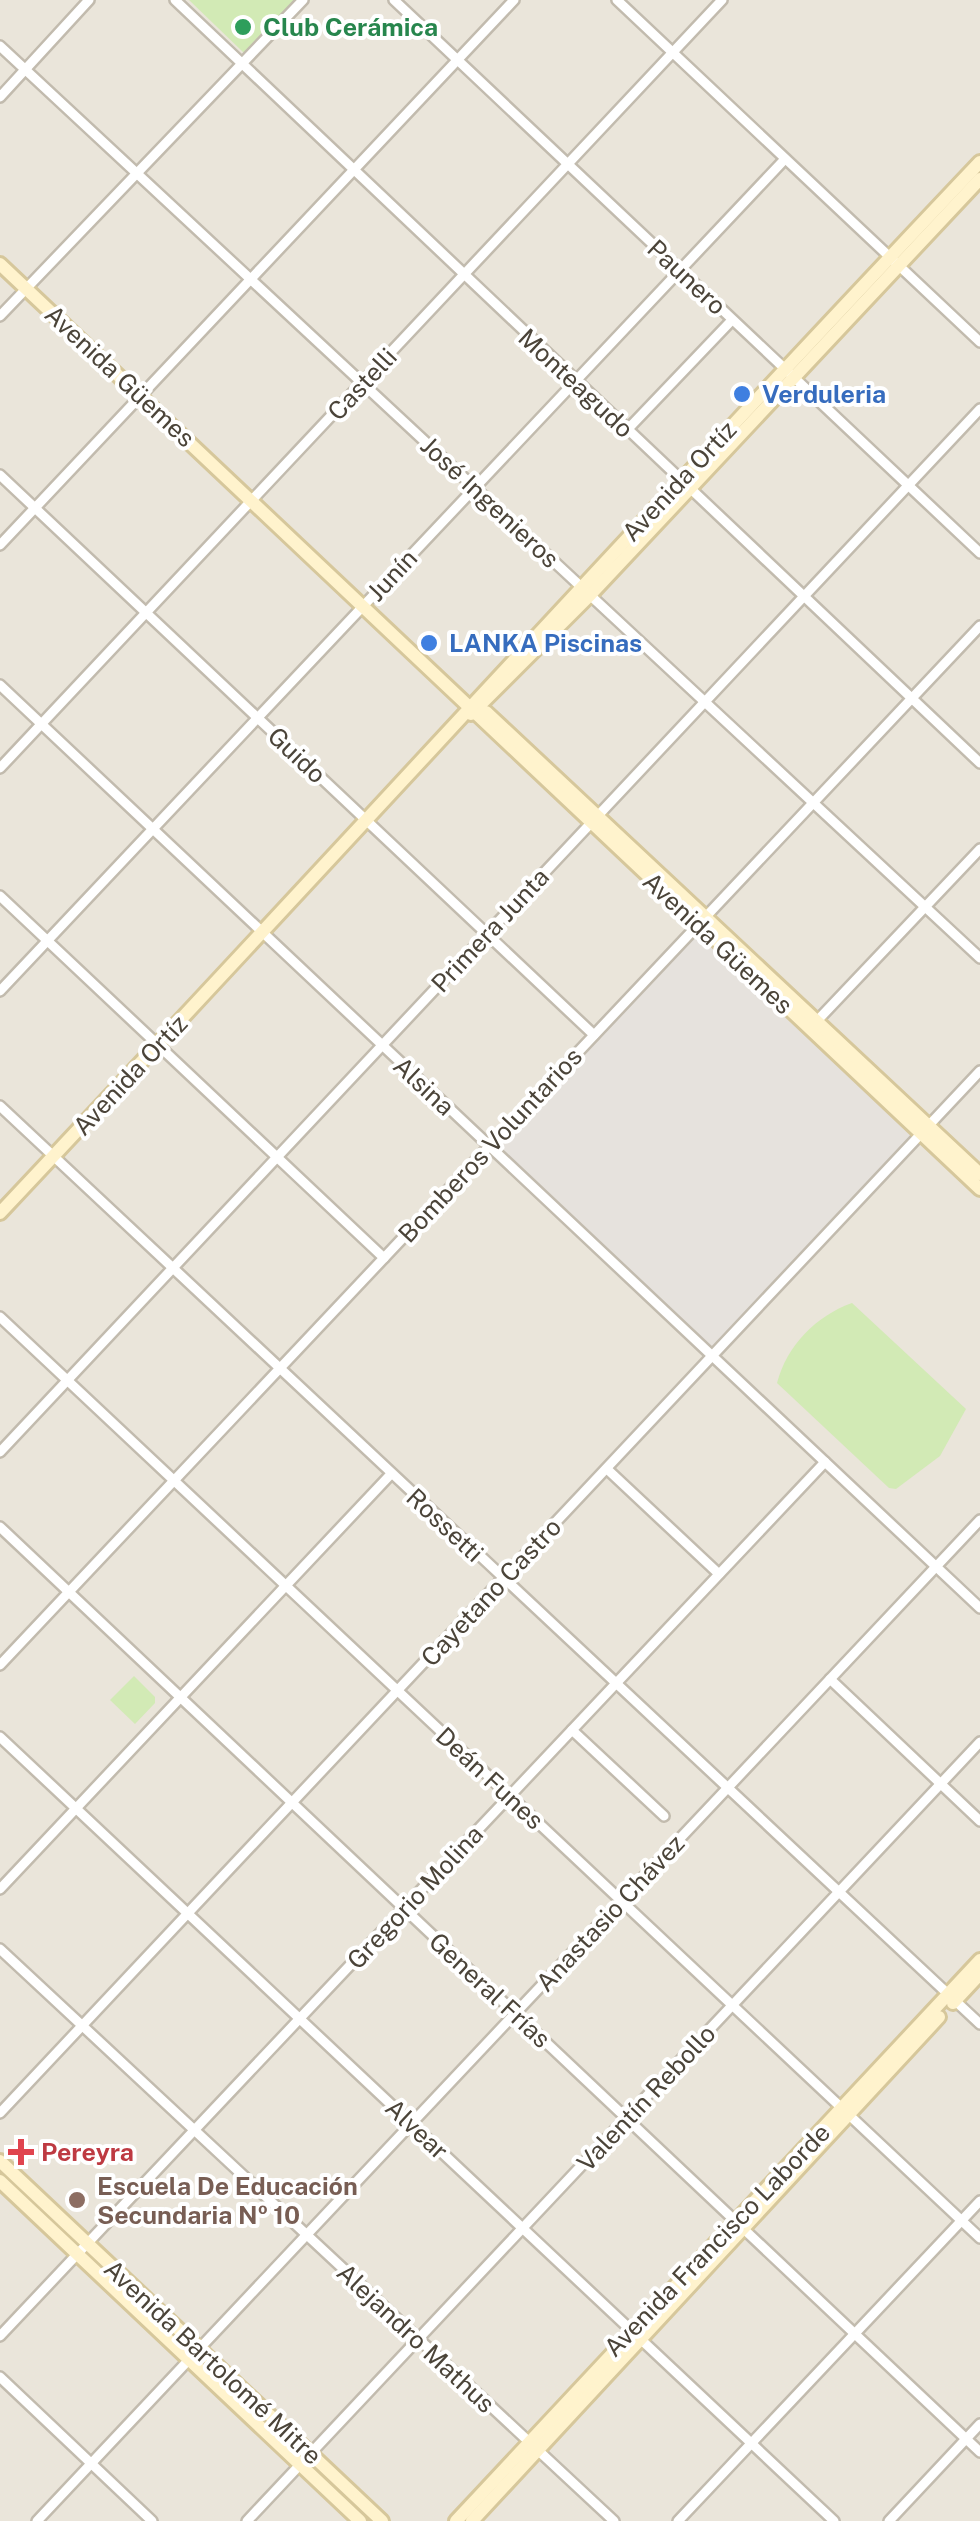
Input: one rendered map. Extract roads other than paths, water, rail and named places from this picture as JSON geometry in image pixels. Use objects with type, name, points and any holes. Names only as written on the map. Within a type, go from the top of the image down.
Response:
[{"type":"main road","name":"Avenida Ortíz","points":[[0,1213],[368,822],[470,706],[586,590],[895,260],[980,162]]},
{"type":"main road","name":"Avenida Ortíz","points":[[895,260],[980,179]]},
{"type":"main road","name":"Avenida Güemes","points":[[0,264],[702,920],[924,1130],[980,1189]]},
{"type":"main road","name":"Avenida Güemes","points":[[924,1130],[980,1174]]},
{"type":"main road","name":"Avenida Francisco Laborde","points":[[472,2521],[533,2446],[952,1997],[980,1960]]},
{"type":"main road","name":"Avenida Francisco Laborde","points":[[952,1997],[980,1974]]},
{"type":"main road","name":"Avenida Bartolomé Mitre","points":[[0,2161],[382,2521]]},
{"type":"main road","name":"Avenida Bartolomé Mitre","points":[[0,2181],[360,2521]]},
{"type":"main road","name":"Avenida Francisco Laborde","points":[[456,2521],[533,2446]]},
{"type":"street","points":[[0,97],[89,0]]},
{"type":"street","name":"Monteagudo","points":[[175,0],[980,763]]},
{"type":"street","points":[[0,316],[303,0]]},
{"type":"street","name":"Paunero","points":[[394,0],[980,553]]},
{"type":"street","points":[[0,545],[514,0]]},
{"type":"street","points":[[616,0],[980,342]]},
{"type":"street","name":"Castelli","points":[[0,768],[722,0]]},
{"type":"street","name":"José Ingenieros","points":[[0,46],[980,958]]},
{"type":"street","name":"Junín","points":[[0,991],[785,159]]},
{"type":"street","points":[[627,430],[732,320]]},
{"type":"street","name":"Primera Junta","points":[[0,1452],[980,409]]},
{"type":"street","name":"Guido","points":[[0,475],[594,1036]]},
{"type":"street","name":"Bomberos Voluntarios","points":[[0,1665],[980,626]]},
{"type":"street","name":"Alsina","points":[[0,686],[980,1608]]},
{"type":"street","points":[[813,1026],[980,849]]},
{"type":"street","points":[[0,896],[384,1258]]},
{"type":"street","name":"Cayetano Castro","points":[[0,2113],[980,1071]]},
{"type":"street","name":"Rossetti","points":[[0,1106],[980,2024]]},
{"type":"street","name":"Deán Funes","points":[[0,1317],[980,2238]]},
{"type":"street","name":"Gregorio Molina","points":[[0,2336],[824,1462]]},
{"type":"street","points":[[607,1469],[719,1574]]},
{"type":"street","points":[[0,1889],[391,1474]]},
{"type":"street","name":"Anastasio Chávez","points":[[37,2521],[980,1520]]},
{"type":"street","name":"General Frías","points":[[0,1527],[980,2452]]},
{"type":"street","points":[[830,1680],[980,1821]]},
{"type":"street","points":[[572,1730],[664,1816]]},
{"type":"street","name":"Alvear","points":[[0,1738],[834,2521]]},
{"type":"street","name":"Valentín Rebollo","points":[[247,2521],[980,1742]]},
{"type":"street","name":"Alejandro Mathus","points":[[0,1949],[614,2521]]},
{"type":"street","points":[[678,2521],[980,2201]]},
{"type":"street","points":[[0,2377],[152,2521]]},
{"type":"street","points":[[888,2521],[980,2424]]},
{"type":"place","name":"Club Cerámica","points":[[243,27]]},
{"type":"place","name":"Verduleria","points":[[742,394]]},
{"type":"place","name":"LANKA Piscinas","points":[[429,643]]},
{"type":"place","name":"Pereyra","points":[[21,2152]]},
{"type":"place","name":"Escuela De Educación Secundaria Nº 10","points":[[77,2200]]}]
